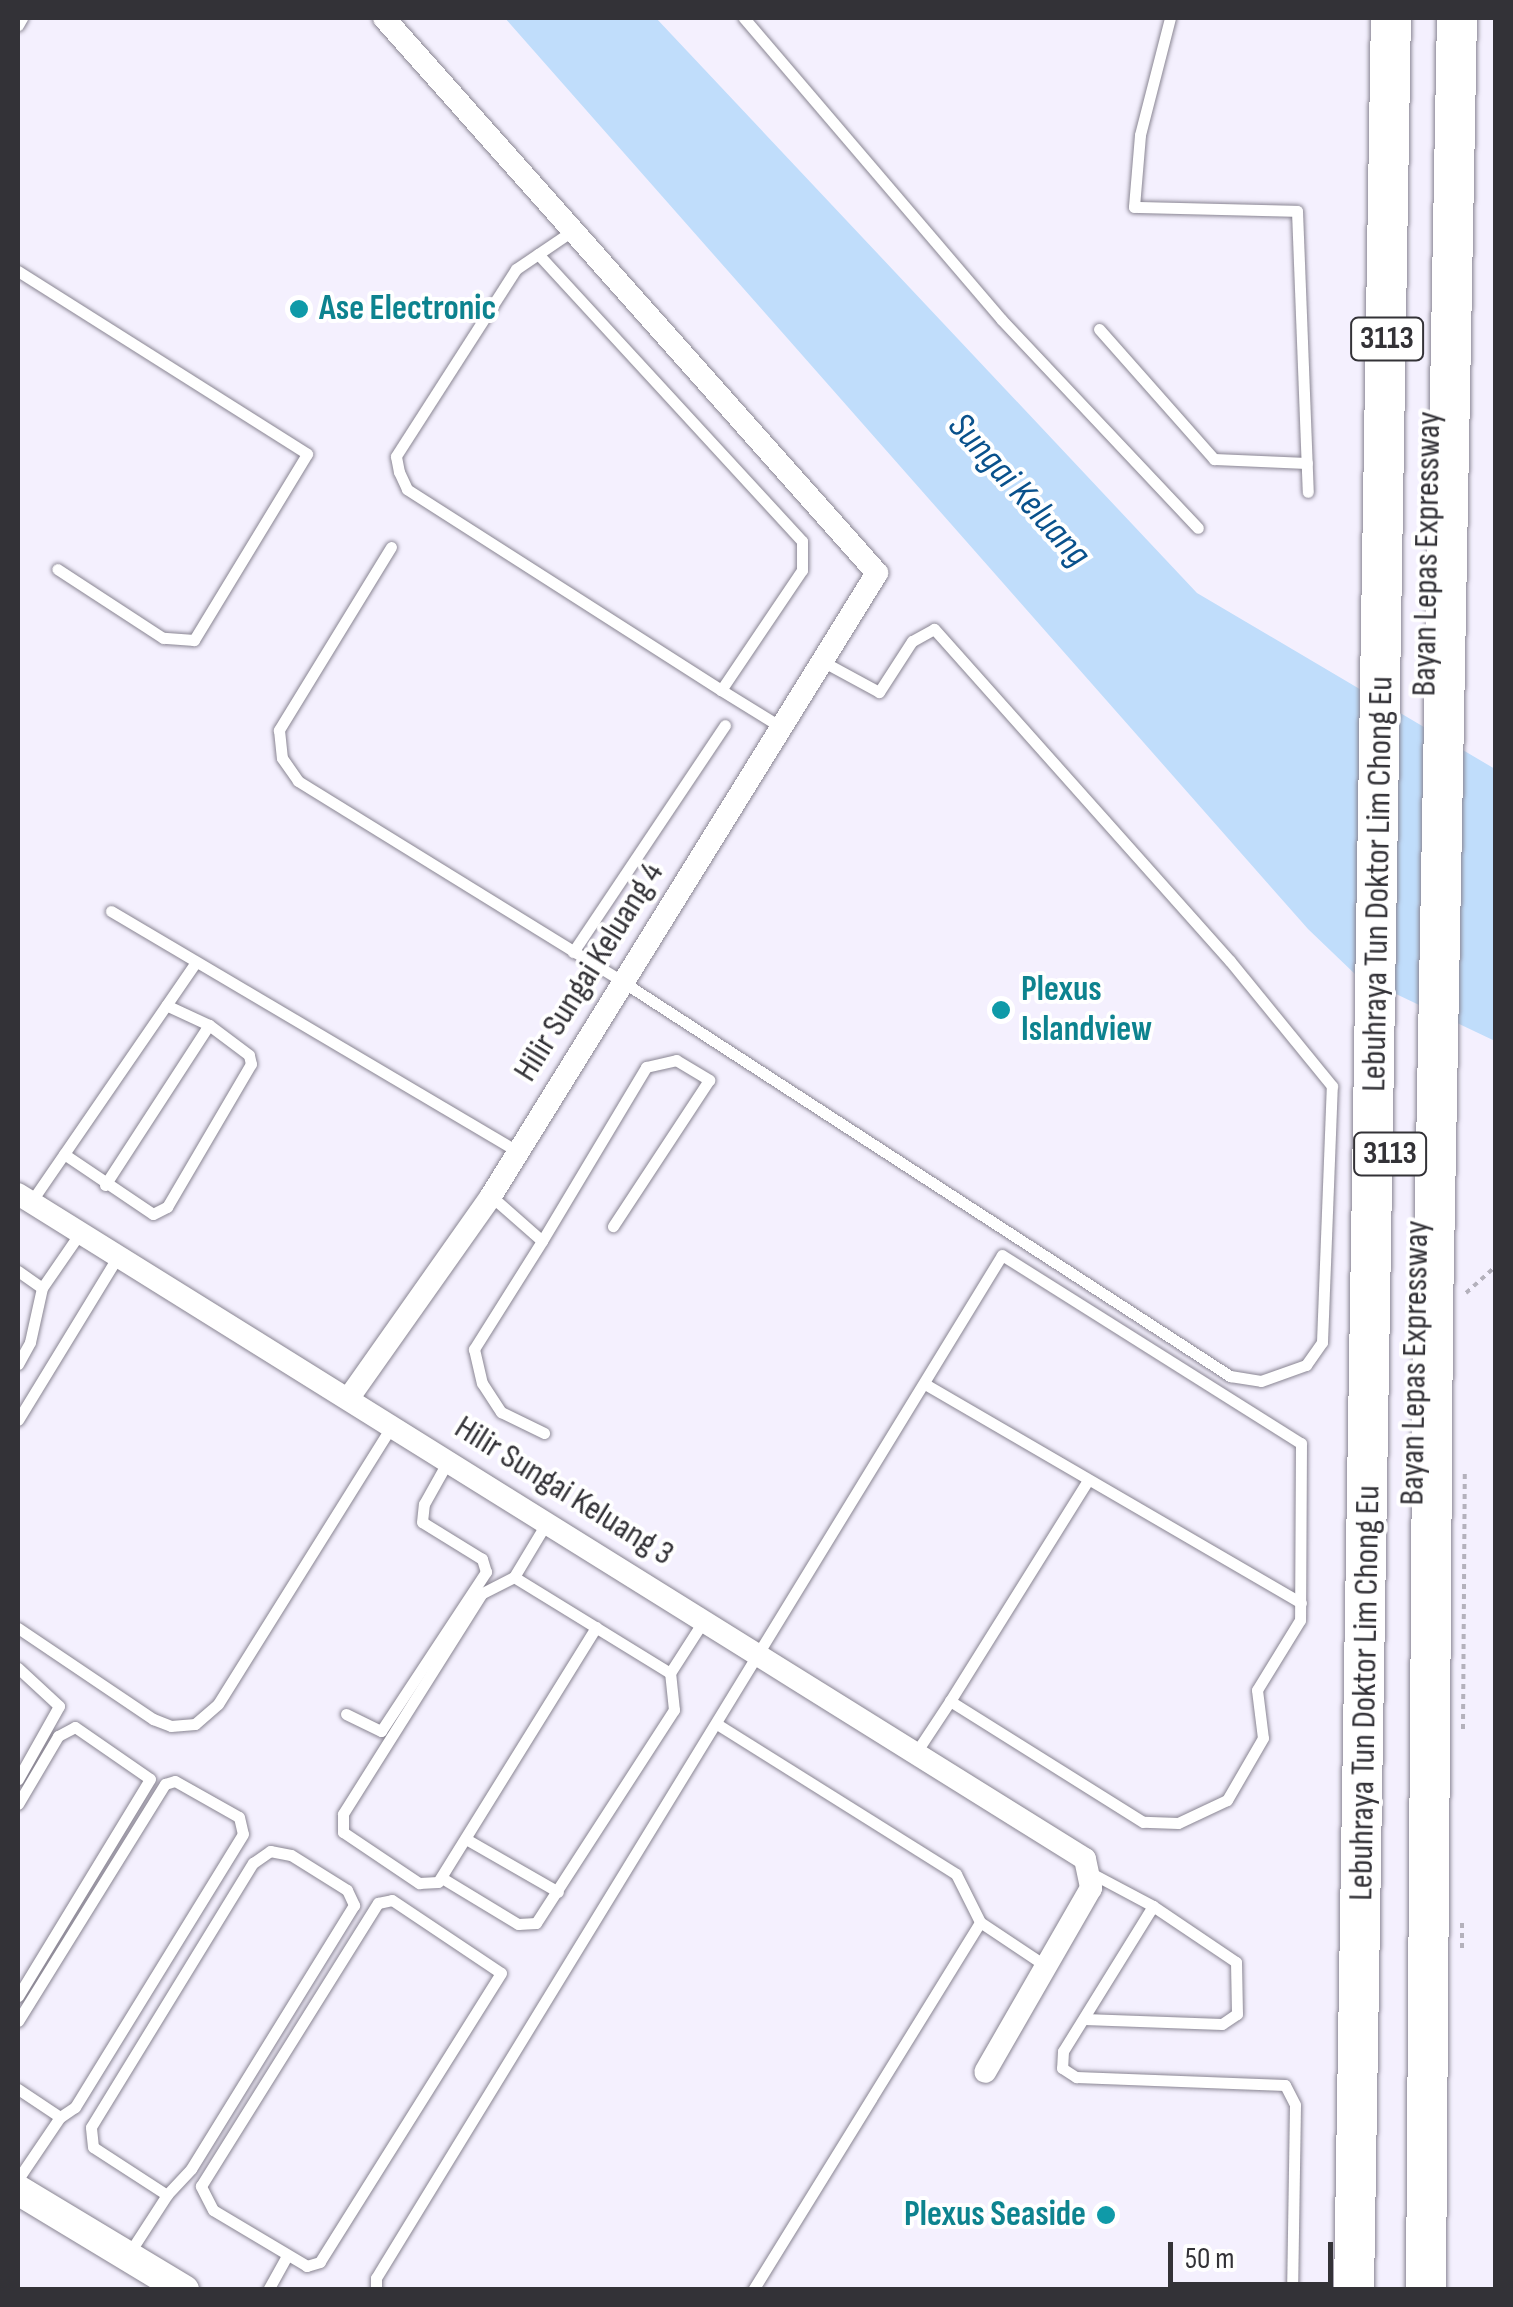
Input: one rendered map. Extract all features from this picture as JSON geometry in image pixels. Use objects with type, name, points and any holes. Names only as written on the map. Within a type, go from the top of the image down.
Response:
[{"type":"highway","name":"Lebuhraya Tun Doktor Lim Chong Eu","points":[[1354,2290],[1391,18]]},
{"type":"highway","name":"Bayan Lepas Expressway","points":[[1371,2290],[1408,18]]},
{"type":"highway","name":"Bayan Lepas Expressway","points":[[1400,2290],[1435,18]]},
{"type":"highway","name":"Lebuhraya Tun Doktor Lim Chong Eu","points":[[1426,2290],[1435,1203],[1448,671],[1457,18]]},
{"type":"street","points":[[384,18],[572,230]]},
{"type":"street","name":"Hilir Sungai Keluang 4","points":[[348,1399],[491,1196],[877,573],[572,230]]},
{"type":"street","name":"Hilir Sungai Keluang 3","points":[[24,1198],[1074,1849],[1091,1873]]},
{"type":"street","points":[[985,2072],[1091,1888],[1091,1873]]},
{"type":"street","points":[[18,2190],[184,2290]]},
{"type":"lane","points":[[18,24],[22,18]]},
{"type":"lane","points":[[744,18],[1001,318],[1198,528]]},
{"type":"lane","points":[[1170,18],[1140,135],[1134,207],[1297,210],[1308,492]]},
{"type":"lane","points":[[572,230],[516,269],[396,456],[398,472],[407,489],[782,726]]},
{"type":"lane","points":[[538,254],[802,542],[802,570],[721,690]]},
{"type":"lane","points":[[18,271],[307,454],[194,640],[163,638],[58,569]]},
{"type":"lane","points":[[1099,329],[1214,459],[1307,463]]},
{"type":"lane","points":[[391,547],[279,730],[282,758],[298,781],[339,810],[623,982],[1230,1376],[1261,1381],[1290,1375],[1322,1342],[1332,1086],[1230,962],[934,629],[912,640],[880,692],[822,661]]},
{"type":"lane","points":[[573,952],[724,724]]},
{"type":"lane","points":[[111,912],[518,1152]]},
{"type":"lane","points":[[24,1198],[64,1154],[195,962]]},
{"type":"lane","points":[[64,1154],[153,1214],[168,1207],[251,1064],[250,1055],[209,1026],[166,1005]]},
{"type":"lane","points":[[106,1184],[209,1026]]},
{"type":"lane","points":[[544,1433],[501,1412],[482,1383],[474,1349],[646,1067],[676,1060],[710,1080],[613,1226]]},
{"type":"lane","points":[[491,1196],[542,1241]]},
{"type":"lane","points":[[18,1364],[42,1288],[80,1233]]},
{"type":"lane","points":[[376,2290],[376,2278],[1002,1255],[1300,1442],[1300,1620],[1257,1690],[1264,1730],[1227,1800],[1178,1823],[1143,1822],[950,1701]]},
{"type":"lane","points":[[18,1420],[118,1256]]},
{"type":"lane","points":[[18,1271],[42,1288]]},
{"type":"lane","points":[[925,1384],[1301,1604]]},
{"type":"lane","points":[[18,1628],[153,1718],[171,1726],[195,1724],[218,1704],[392,1426]]},
{"type":"lane","points":[[346,1714],[381,1731],[486,1572],[482,1558],[422,1522],[424,1504],[448,1461]]},
{"type":"lane","points":[[916,1751],[1088,1480]]},
{"type":"lane","points":[[547,1522],[514,1577],[482,1593],[340,1820],[348,1836],[420,1883],[432,1885],[442,1878],[596,1627]]},
{"type":"lane","points":[[514,1577],[670,1674]]},
{"type":"lane","points":[[442,1878],[524,1926],[536,1923],[674,1710],[670,1674],[704,1620]]},
{"type":"lane","points":[[18,1668],[59,1706],[18,1780]]},
{"type":"lane","points":[[717,1724],[956,1874],[980,1922],[1046,1966]]},
{"type":"lane","points":[[18,1804],[58,1736],[74,1727],[150,1779],[18,1996]]},
{"type":"lane","points":[[18,2021],[164,1784],[175,1782],[239,1817],[243,1834],[75,2107],[60,2117],[18,2179]]},
{"type":"lane","points":[[466,1839],[558,1892]]},
{"type":"lane","points":[[128,2256],[166,2195],[191,2169],[354,1905],[347,1890],[292,1854],[270,1850],[253,1863],[91,2127],[92,2146],[166,2195]]},
{"type":"lane","points":[[1084,2020],[1222,2024],[1237,2014],[1236,1962],[1153,1906],[1091,1873]]},
{"type":"lane","points":[[392,1900],[501,1974],[320,2262],[312,2267],[287,2256],[213,2210],[201,2186],[378,1903],[392,1900]]},
{"type":"lane","points":[[1153,1906],[1060,2060],[1068,2074],[1275,2081],[1292,2093],[1292,2290]]},
{"type":"lane","points":[[753,2290],[980,1922]]},
{"type":"lane","points":[[18,2089],[60,2117]]},
{"type":"lane","points":[[268,2290],[287,2256]]},
{"type":"water","name":"Sungai Keluang","points":[[505,18],[656,18],[1197,593],[1495,769],[1495,1041],[1356,975],[1308,929]]},
{"type":"place","name":"Ase Electronic","points":[[299,309]]},
{"type":"place","name":"Plexus Islandview","points":[[1001,1010]]},
{"type":"place","name":"Plexus Seaside","points":[[1106,2215]]}]
